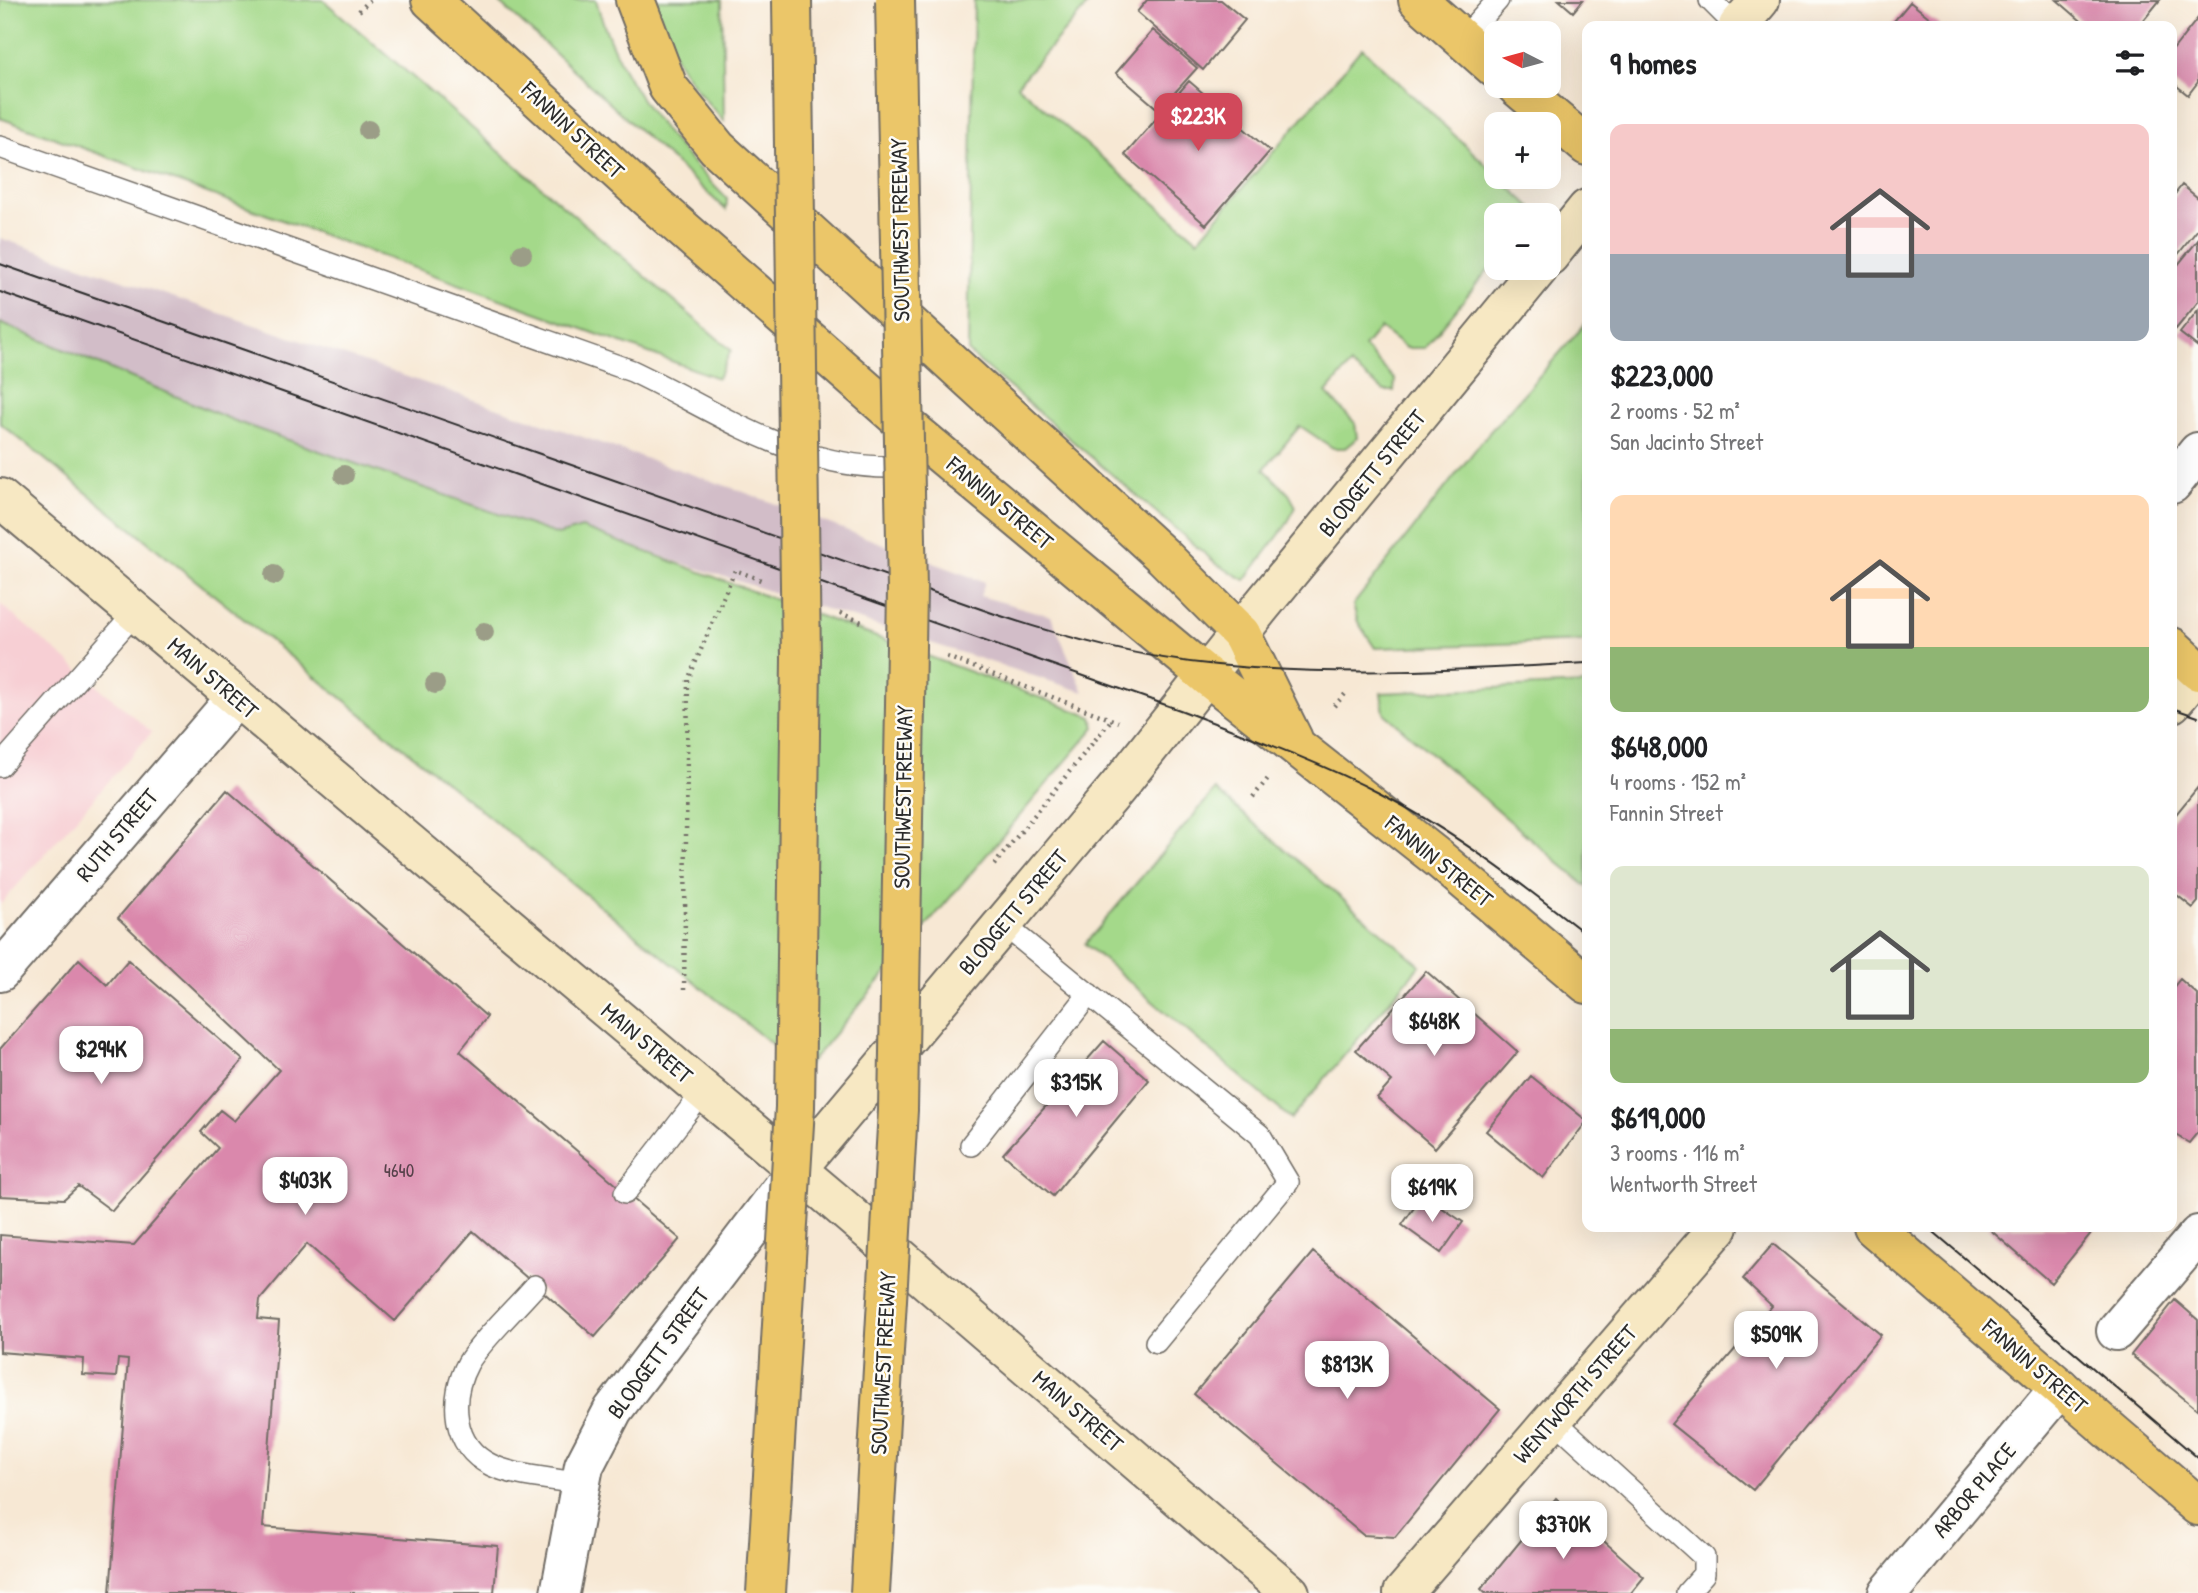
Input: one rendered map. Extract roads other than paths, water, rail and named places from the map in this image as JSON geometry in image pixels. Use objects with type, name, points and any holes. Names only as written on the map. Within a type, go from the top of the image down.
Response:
[{"type":"main road","name":"FANNIN STREET","points":[[431,0],[644,195],[945,458],[1207,676],[1439,859],[1582,980]]},
{"type":"main road","points":[[635,0],[668,87],[717,148],[1173,565],[1241,634],[1297,747]]},
{"type":"main road","points":[[766,1593],[795,1107],[801,659],[792,0]]},
{"type":"main road","name":"SOUTHWEST FREEWAY","points":[[870,1593],[898,1110],[906,603],[895,0]]},
{"type":"main road","points":[[1418,0],[1484,59]]},
{"type":"main road","points":[[1741,21],[1760,0]]},
{"type":"main road","points":[[1530,98],[1582,142]]},
{"type":"main road","points":[[1561,241],[1582,215]]},
{"type":"main road","name":"BLODGETT STREET","points":[[797,1169],[1003,924],[1529,280]]},
{"type":"main road","name":"MAIN STREET","points":[[0,498],[235,699],[797,1169],[1290,1593]]},
{"type":"main road","points":[[2177,652],[2198,672],[2177,698]]},
{"type":"main road","name":"WENTWORTH STREET","points":[[1403,1593],[1714,1232]]},
{"type":"main road","name":"FANNIN STREET","points":[[1879,1232],[2198,1506]]},
{"type":"street","points":[[2177,478],[2197,454]]},
{"type":"street","name":"RUTH STREET","points":[[0,972],[235,699]]},
{"type":"street","name":"BLODGETT STREET","points":[[561,1593],[584,1466],[613,1410],[797,1169]]},
{"type":"street","points":[[2116,1331],[2198,1235]]},
{"type":"street","name":"ARBOR PLACE","points":[[1888,1593],[2060,1387]]},
{"type":"lane","points":[[1462,40],[1497,0]]},
{"type":"lane","points":[[1710,0],[1732,21]]},
{"type":"lane","points":[[0,147],[632,371],[746,431],[810,456],[867,468],[910,466],[945,458]]},
{"type":"lane","points":[[0,766],[135,612]]},
{"type":"lane","points":[[1003,924],[1260,1135],[1288,1182],[1156,1342]]},
{"type":"lane","points":[[971,1145],[1089,994]]},
{"type":"lane","points":[[625,1193],[704,1091]]},
{"type":"lane","points":[[536,1286],[468,1363],[458,1397],[457,1428],[472,1455],[493,1466],[580,1484]]},
{"type":"lane","points":[[1553,1419],[1704,1557],[1704,1574],[1686,1593]]},
{"type":"tram line","points":[[0,264],[995,614],[1104,646],[1188,662],[1309,671],[1448,670],[1582,663]]},
{"type":"tram line","points":[[0,292],[1180,710],[1282,749],[1357,782],[1435,825],[1513,878],[1582,931]]},
{"type":"tram line","points":[[2177,710],[2198,717]]},
{"type":"tram line","points":[[1934,1232],[2198,1458]]}]
